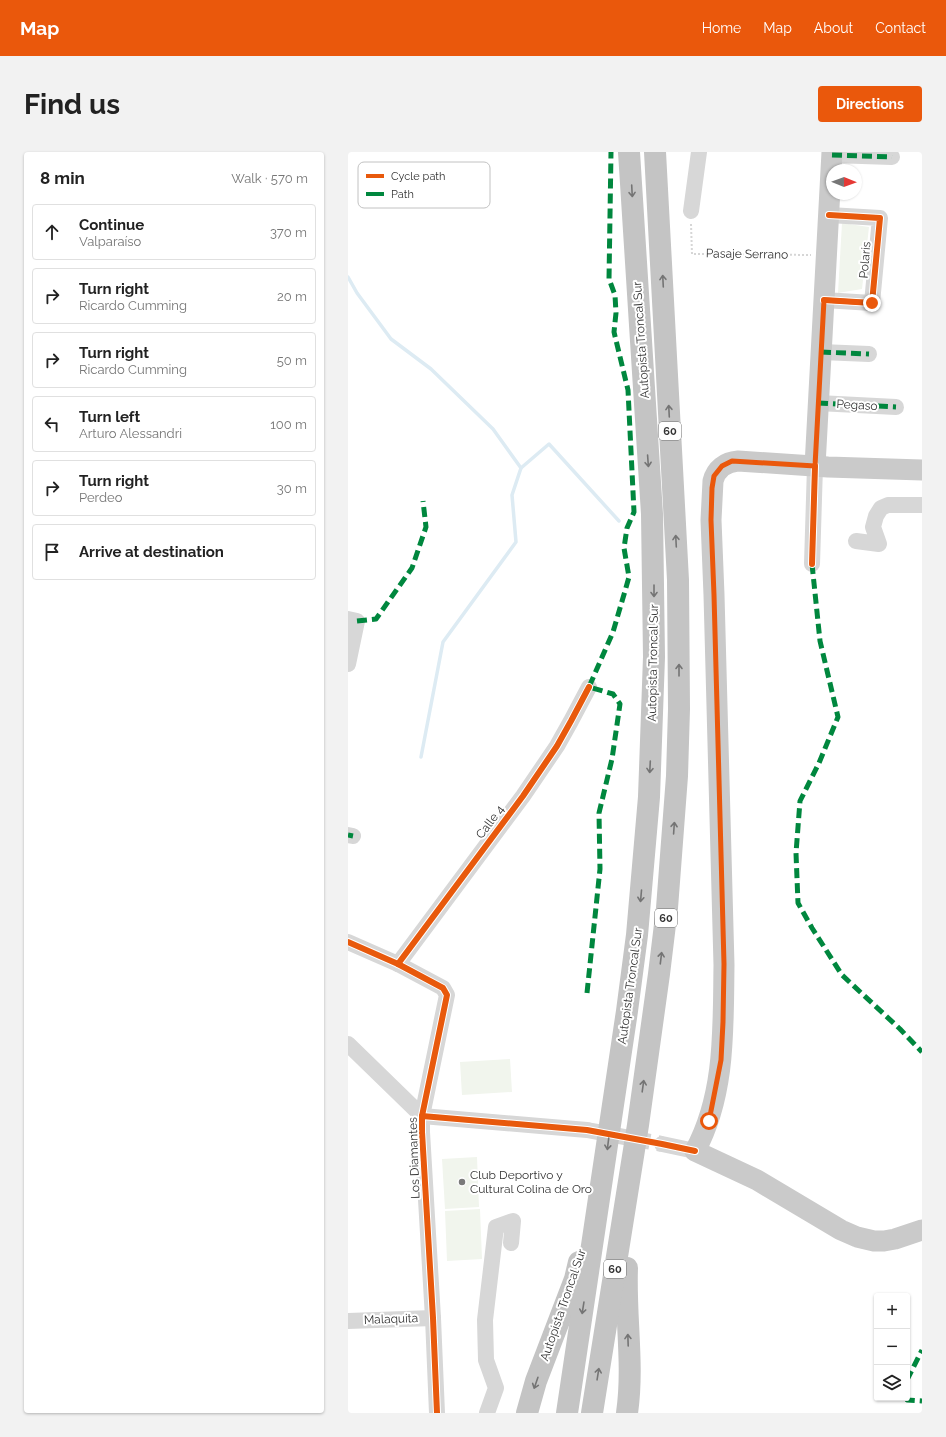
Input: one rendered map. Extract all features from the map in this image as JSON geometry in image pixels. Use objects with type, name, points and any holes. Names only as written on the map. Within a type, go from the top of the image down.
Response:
[{"type":"highway","name":"Autopista Troncal Sur","points":[[567,1413],[604,1173],[637,935],[649,797],[653,704],[654,601],[652,514],[629,152]]},
{"type":"highway","name":"Autopista Troncal Sur","points":[[592,1413],[638,1125],[659,974],[667,908],[677,776],[679,710],[678,580],[655,152]]},
{"type":"highway","name":"Autopista Troncal Sur","points":[[628,1411],[630,1384],[626,1297],[627,1268],[638,1125]]},
{"type":"highway","name":"Autopista Troncal Sur","points":[[527,1413],[536,1382],[575,1279],[604,1173]]},
{"type":"main road","points":[[815,466],[832,153]]},
{"type":"main road","points":[[922,470],[732,461],[726,463],[714,476],[711,520],[717,682],[724,964],[723,1022],[721,1060],[709,1121],[702,1139],[695,1151],[757,1180],[841,1230],[857,1237],[874,1241],[884,1241],[922,1230]]},
{"type":"street","points":[[691,211],[698,152]]},
{"type":"street","points":[[832,153],[892,157]]},
{"type":"street","name":"Polaris","points":[[824,300],[872,303],[880,218],[829,215]]},
{"type":"street","points":[[821,352],[869,354]]},
{"type":"street","name":"Pegaso","points":[[818,403],[896,407]]},
{"type":"street","points":[[812,564],[815,466]]},
{"type":"street","points":[[856,541],[879,544],[873,527],[876,516],[881,508],[888,505],[922,506]]},
{"type":"street","points":[[348,619],[357,620],[348,664]]},
{"type":"street","name":"Calle 4","points":[[398,964],[523,796],[557,746],[588,686]]},
{"type":"street","name":"Los Diamantes","points":[[348,942],[398,964],[443,988],[447,995],[422,1116],[437,1413]]},
{"type":"street","points":[[348,1044],[422,1116],[587,1130]]},
{"type":"street","points":[[662,1144],[695,1151]]},
{"type":"street","points":[[487,1413],[496,1388],[486,1360],[485,1320],[496,1227],[513,1221],[511,1243]]},
{"type":"street","name":"Malaquita","points":[[348,1321],[433,1318]]},
{"type":"shaded area","points":[[842,223],[869,227],[862,289],[838,293]]},
{"type":"shaded area","points":[[510,1059],[512,1092],[462,1095],[460,1062]]},
{"type":"shaded area","points":[[477,1157],[479,1207],[445,1209],[442,1159]]},
{"type":"shaded area","points":[[480,1209],[482,1259],[447,1261],[445,1211]]},
{"type":"waterway","points":[[348,277],[357,293],[391,339],[431,369],[493,429],[521,468]]},
{"type":"waterway","points":[[421,757],[443,642],[516,542],[512,495],[521,468],[549,444],[619,521]]},
{"type":"tunnel","points":[[587,1130],[662,1144]]},
{"type":"marked path","points":[[587,993],[600,869],[599,813],[612,759],[620,704],[613,694],[589,687],[613,632],[629,577],[624,548],[627,528],[634,512],[628,390],[614,332],[616,313],[615,295],[609,279],[611,152]]},
{"type":"marked path","points":[[832,155],[892,157]]},
{"type":"marked path","points":[[821,352],[869,354]]},
{"type":"marked path","points":[[818,403],[896,407]]},
{"type":"marked path","points":[[357,621],[376,619],[412,568],[426,527],[423,501]]},
{"type":"marked path","points":[[812,564],[820,641],[838,717],[819,763],[800,801],[796,853],[798,903],[842,975],[900,1029],[922,1052]]},
{"type":"marked path","points":[[348,835],[353,836]]},
{"type":"marked path","points":[[910,1374],[922,1350]]},
{"type":"marked path","points":[[910,1400],[922,1401]]},
{"type":"cycle path","points":[[824,300],[872,303],[880,218],[829,215]]},
{"type":"cycle path","points":[[812,564],[815,466]]},
{"type":"cycle path","points":[[398,964],[523,796],[557,746],[589,687]]},
{"type":"cycle path","points":[[348,942],[398,964],[443,988],[447,995],[422,1116],[437,1413]]},
{"type":"cycle path","points":[[422,1116],[587,1130],[695,1151]]},
{"type":"place","name":"Club Deportivo y Cultural Colina de Oro","points":[[462,1182]]},
{"type":"route","points":[[709,1121],[721,1060],[724,964],[711,520],[714,476],[722,466],[732,461],[815,466],[824,300],[872,303]]}]
